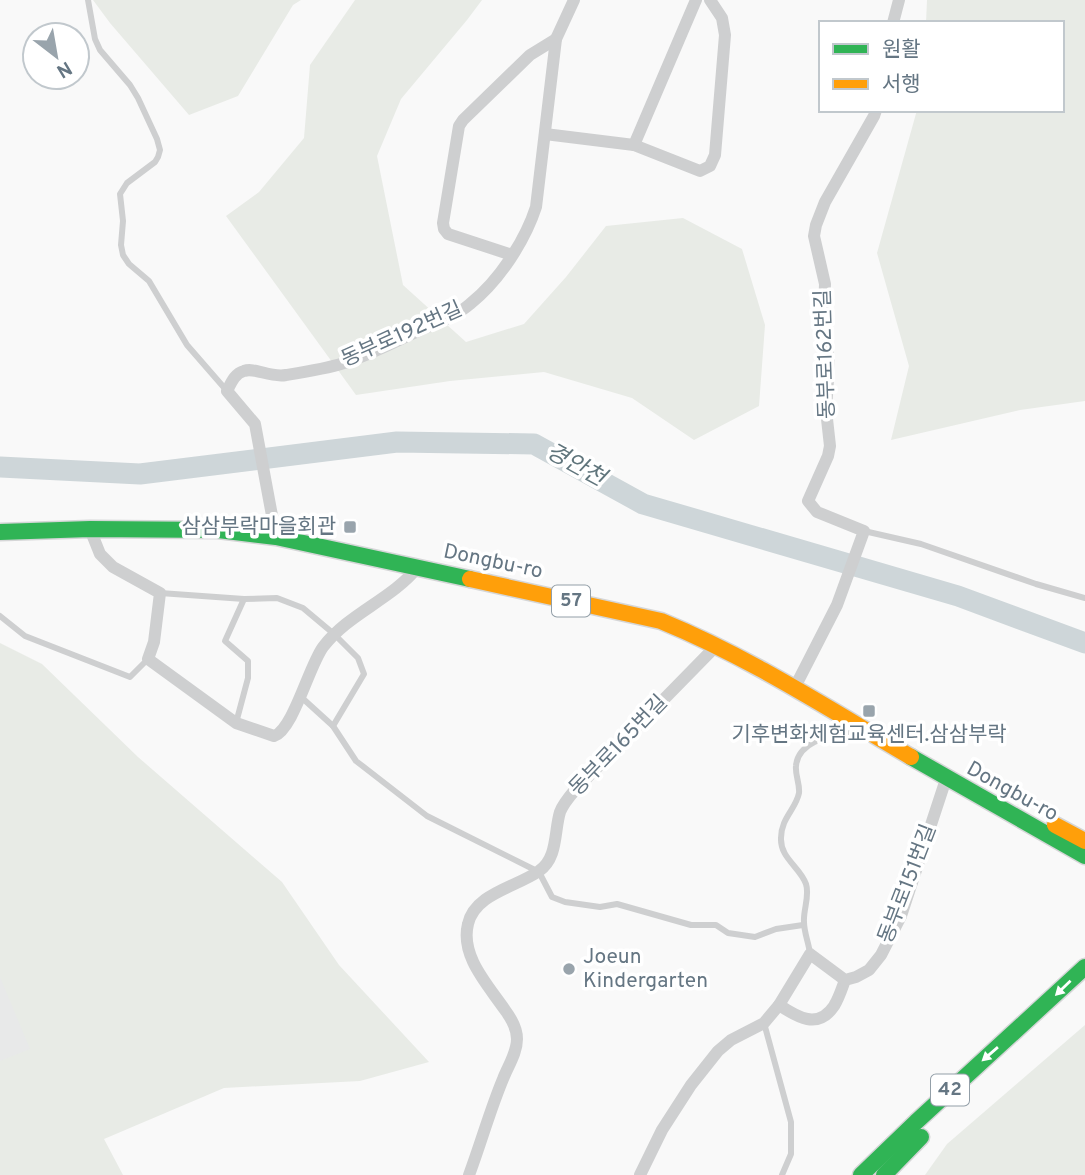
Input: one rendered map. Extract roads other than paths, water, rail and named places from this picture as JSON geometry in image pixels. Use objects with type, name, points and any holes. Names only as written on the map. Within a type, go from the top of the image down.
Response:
[{"type":"main road","points":[[0,522],[219,521],[660,614],[720,639],[796,686],[1085,841]]},
{"type":"main road","name":"Dongbu-ro","points":[[0,532],[89,529],[275,532],[318,547],[661,621],[717,645],[796,686],[946,779],[1085,856]]},
{"type":"main road","name":"42","points":[[884,1175],[1045,1015],[1085,967]]},
{"type":"main road","name":"42","points":[[861,1175],[933,1105],[1045,1015],[1085,987]]},
{"type":"street","name":"동부로192번길","points":[[227,391],[239,373],[245,370],[281,376],[342,363],[449,318],[472,303],[486,289],[512,255],[527,230],[536,207],[556,39],[574,0]]},
{"type":"street","points":[[634,145],[696,0]]},
{"type":"street","points":[[545,134],[634,145],[700,171],[710,166],[713,162],[725,35],[722,18],[710,0]]},
{"type":"street","points":[[894,21],[899,0]]},
{"type":"street","points":[[512,255],[448,234],[444,229],[459,126],[530,55],[556,39]]},
{"type":"street","name":"동부로162번길","points":[[864,531],[817,512],[808,501],[830,446],[826,410],[829,364],[824,311],[825,284],[814,236],[825,202],[875,112]]},
{"type":"street","points":[[227,391],[255,424],[275,532]]},
{"type":"street","points":[[89,529],[100,554],[113,566],[160,593],[148,659],[236,723],[268,735],[279,734],[292,717],[315,660],[334,634],[355,615],[396,590],[418,567]]},
{"type":"street","points":[[796,686],[837,606],[864,531]]},
{"type":"street","name":"동부로165번길","points":[[539,872],[551,856],[559,815],[564,804],[717,645]]},
{"type":"street","name":"동부로151번길","points":[[845,979],[869,970],[896,926],[946,779]]},
{"type":"street","points":[[469,1175],[502,1080],[514,1055],[517,1037],[509,1015],[474,964],[467,940],[468,920],[482,902],[539,872]]},
{"type":"street","points":[[640,1175],[669,1119],[691,1085],[718,1051],[731,1040],[764,1023],[779,1005],[810,954],[845,979],[834,1006],[825,1015],[807,1020],[779,1005]]},
{"type":"lane","points":[[88,0],[100,50],[138,98],[160,150],[155,162],[127,183],[120,194],[123,255],[129,264],[149,281],[187,345],[227,391]]},
{"type":"lane","points":[[864,531],[922,544],[1036,584],[1085,598]]},
{"type":"lane","points":[[160,593],[244,599],[277,598],[303,608],[358,658],[364,674],[332,726]]},
{"type":"lane","points":[[236,723],[248,678],[248,661],[225,640],[244,599]]},
{"type":"lane","points":[[0,616],[25,636],[130,677],[148,659]]},
{"type":"lane","points":[[300,696],[332,726],[356,761],[427,816],[539,872],[552,897],[565,902],[600,907],[617,904],[691,925],[716,925],[728,933],[755,937],[776,929],[803,925]]},
{"type":"lane","points":[[810,954],[803,925],[806,885],[786,857],[780,840],[786,817],[799,792],[796,764],[799,755],[822,738],[862,729]]},
{"type":"lane","points":[[764,1023],[791,1122],[791,1154],[782,1175]]},
{"type":"waterway","name":"경안천","points":[[0,467],[140,474],[397,442],[534,444],[643,504],[958,596],[1085,643]]},
{"type":"place","name":"삼삼부락마을회관","points":[[350,527]]},
{"type":"place","name":"기후변화체험교육센터.삼삼부락","points":[[869,711]]},
{"type":"place","name":"Joeun Kindergarten","points":[[569,969]]}]
